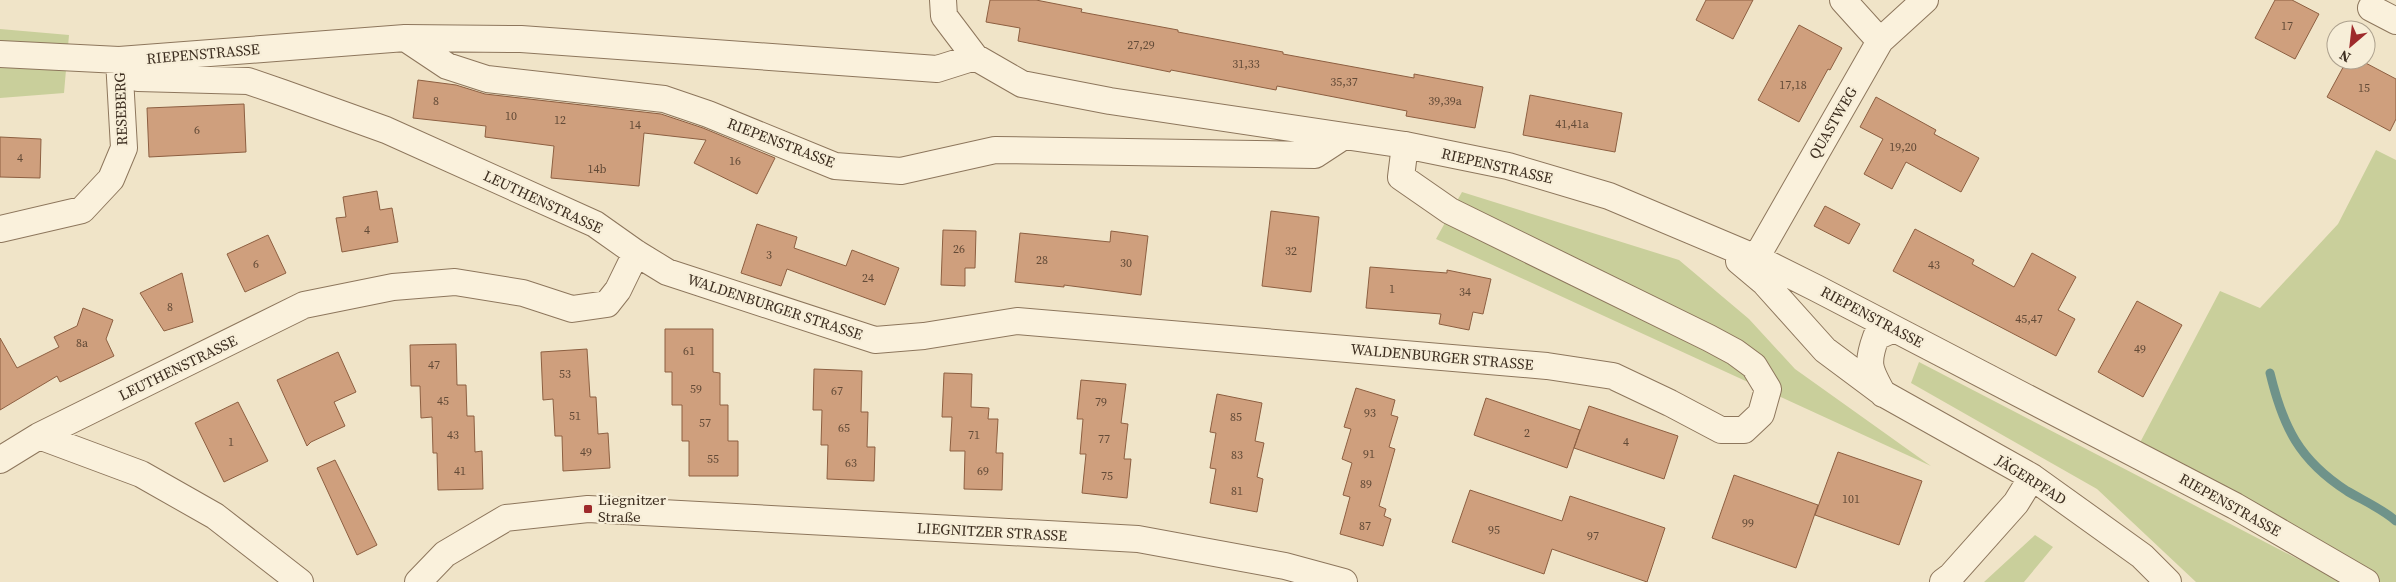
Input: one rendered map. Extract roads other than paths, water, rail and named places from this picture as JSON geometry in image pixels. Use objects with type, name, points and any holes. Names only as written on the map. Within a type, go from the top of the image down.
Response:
[{"type":"street","points":[[943,0],[944,16],[976,57]]},
{"type":"street","points":[[1843,0],[1880,41]]},
{"type":"street","name":"QUASTWEG","points":[[1756,258],[1880,41],[1925,0]]},
{"type":"street","points":[[2371,8],[2396,21]]},
{"type":"street","name":"RIEPENSTRASSE","points":[[405,38],[447,66],[487,79],[664,100],[708,114],[835,166],[901,171],[995,150],[1315,155],[1344,136]]},
{"type":"street","name":"RIEPENSTRASSE","points":[[0,54],[119,60],[405,38],[521,39],[937,69],[976,57],[1022,84],[1110,101],[1405,145],[1508,166],[1609,196],[1756,258],[2235,506],[2366,582]]},
{"type":"street","name":"RESEBERG","points":[[0,229],[82,210],[111,178],[124,148],[119,60]]},
{"type":"street","name":"LEUTHENSTRASSE","points":[[0,460],[39,436],[304,305],[393,287],[455,282],[523,293],[572,309],[607,304],[618,290],[636,253],[595,224],[376,127],[248,81],[138,78],[119,60]]},
{"type":"street","name":"WALDENBURGER STRASSE","points":[[636,253],[667,272],[875,340],[924,336],[1017,321],[1125,329],[1546,366],[1613,376],[1721,430],[1744,430],[1761,414],[1768,389],[1754,366],[1709,338],[1450,211],[1401,177],[1405,145]]},
{"type":"street","name":"JÄGERPFAD","points":[[1713,240],[1764,282],[1825,350],[1884,394],[2032,477],[2142,556],[2168,582]]},
{"type":"street","points":[[1884,394],[1872,375],[1868,357],[1876,337],[1894,329]]},
{"type":"street","points":[[39,436],[141,474],[215,516],[300,582]]},
{"type":"street","points":[[1944,582],[2016,503],[2032,477]]},
{"type":"street","name":"LIEGNITZER STRASSE","points":[[418,582],[445,554],[506,518],[588,509],[1138,539],[1285,566],[1344,582]]},
{"type":"waterway","points":[[2270,373],[2287,426],[2305,454],[2330,479],[2396,521]]},
{"type":"place","name":"Liegnitzer Straße","points":[[588,509]]}]
